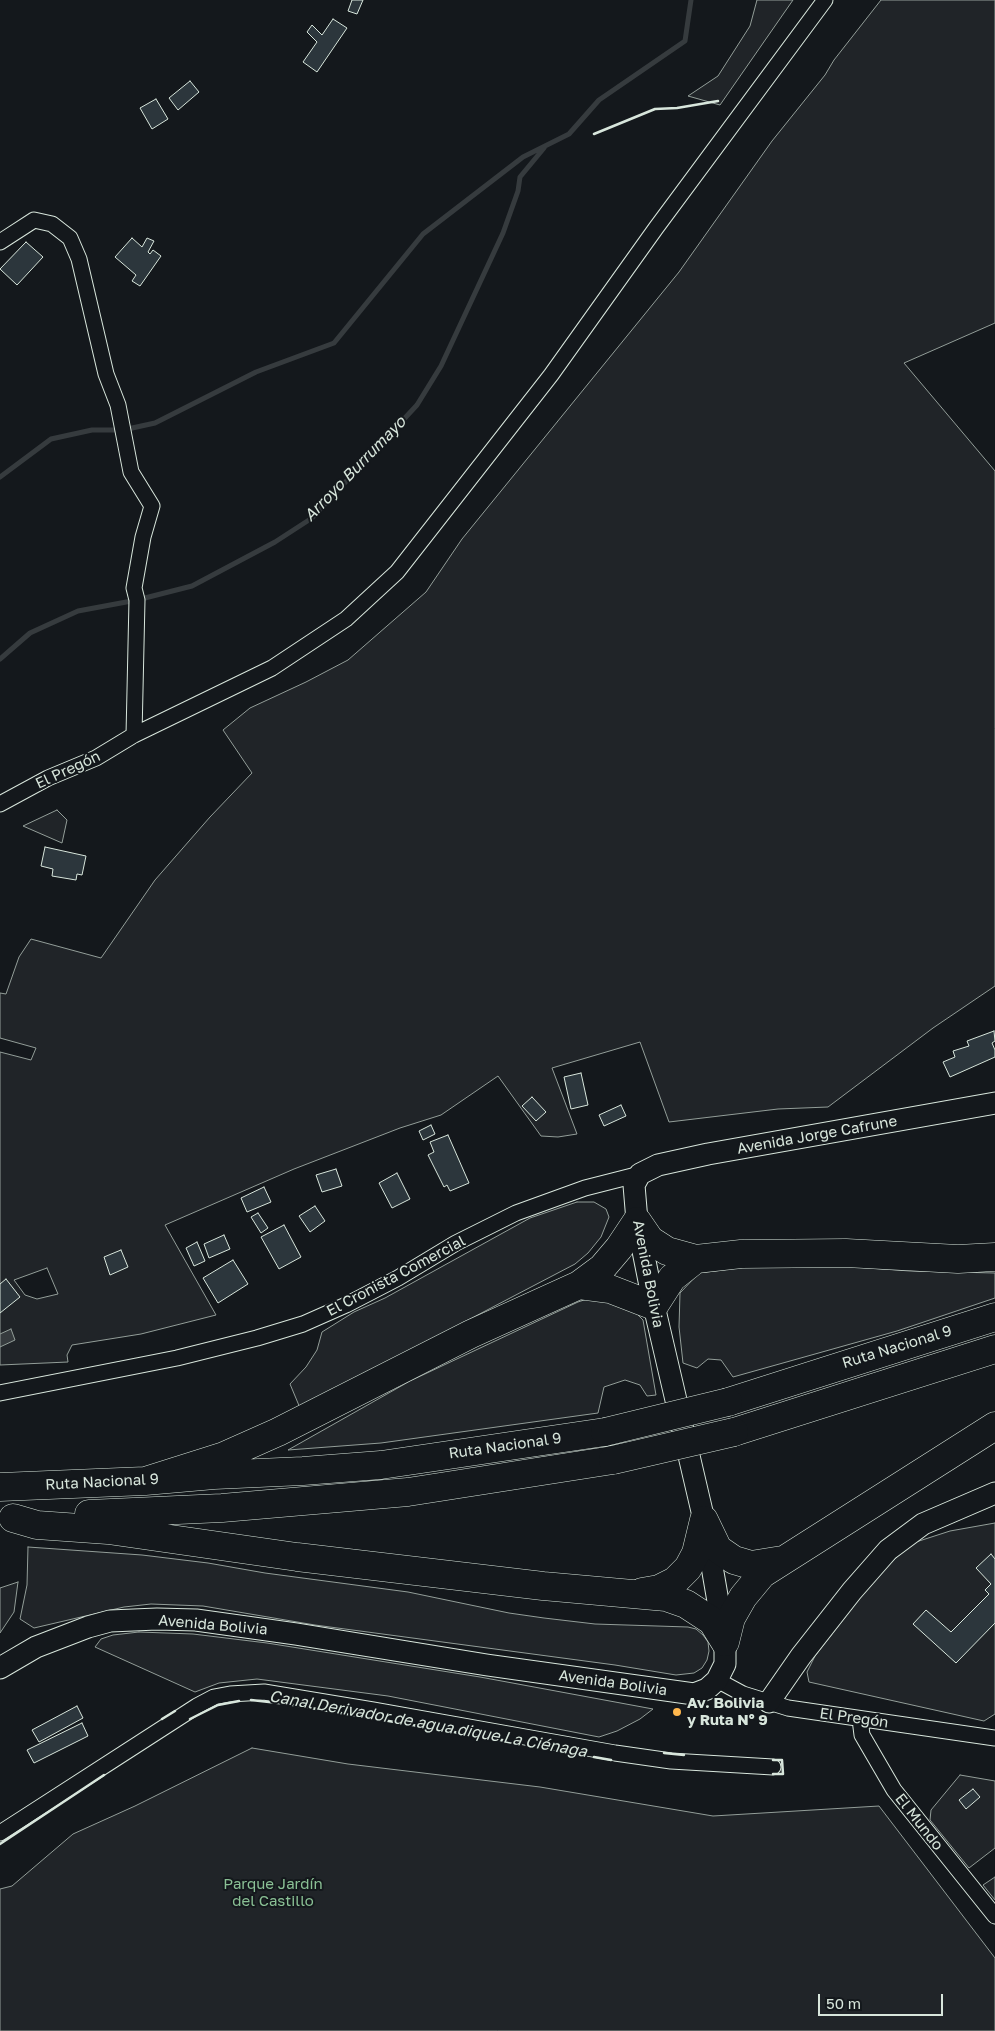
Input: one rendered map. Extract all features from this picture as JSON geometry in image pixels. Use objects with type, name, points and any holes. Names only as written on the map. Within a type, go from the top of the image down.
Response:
[{"type":"highway","points":[[145,1481],[224,1456],[278,1432],[471,1334],[579,1285],[602,1268],[619,1248],[636,1221],[650,1240],[667,1251],[696,1259],[740,1254],[836,1253],[958,1259],[995,1257]]},
{"type":"highway","points":[[579,1285],[610,1289],[654,1306],[672,1278],[696,1259]]},
{"type":"highway","name":"Ruta Nacional 9","points":[[0,1487],[145,1481],[214,1474],[304,1471],[381,1465],[605,1432],[728,1402],[995,1316]]},
{"type":"highway","name":"Ruta Nacional 9","points":[[6,1518],[222,1508],[408,1492],[613,1460],[734,1432],[995,1349]]},
{"type":"highway","points":[[725,1642],[731,1618],[762,1574],[995,1426]]},
{"type":"highway","points":[[6,1518],[37,1525],[108,1530],[297,1557],[630,1595],[666,1597],[686,1604],[712,1621],[725,1642]]},
{"type":"highway","points":[[704,1520],[718,1549],[734,1560],[751,1565],[785,1560]]},
{"type":"highway","points":[[630,1595],[659,1589],[675,1580],[688,1568],[696,1553],[704,1520]]},
{"type":"street","name":"El Pregón","points":[[0,804],[48,778],[96,758],[134,735],[272,668],[346,619],[397,572],[551,375],[656,228],[825,0]]},
{"type":"street","points":[[0,242],[34,220],[52,224],[70,238],[80,259],[106,374],[118,406],[131,472],[152,506],[134,588],[137,600],[134,735]]},
{"type":"street","name":"Avenida Jorge Cafrune","points":[[640,1174],[658,1165],[708,1154],[995,1103]]},
{"type":"street","name":"Avenida Bolivia","points":[[0,1668],[36,1647],[88,1627],[110,1621],[196,1620],[488,1665],[694,1694],[707,1690],[717,1680],[725,1664],[725,1642],[704,1520],[636,1221],[634,1185],[640,1174]]},
{"type":"street","name":"El Cronista Comercial","points":[[0,1393],[176,1358],[257,1338],[303,1324],[363,1296],[456,1243],[516,1213],[585,1188],[640,1174]]},
{"type":"street","points":[[769,1702],[801,1656],[846,1598],[888,1550],[923,1524],[995,1493]]},
{"type":"street","name":"El Pregón","points":[[717,1680],[743,1694],[788,1708],[995,1738]]},
{"type":"street","points":[[0,1833],[197,1706],[214,1697],[230,1694],[274,1694],[383,1711],[671,1762],[774,1767]]},
{"type":"street","name":"El Mundo","points":[[860,1719],[862,1735],[894,1790],[995,1916]]},
{"type":"green space","points":[[757,0],[793,0],[720,105],[688,96],[718,76],[750,26]]},
{"type":"green space","points":[[881,0],[995,0],[995,323],[904,363],[995,471],[995,986],[933,1028],[828,1107],[778,1109],[669,1122],[640,1042],[552,1068],[577,1134],[558,1137],[541,1136],[498,1076],[441,1115],[400,1128],[294,1169],[165,1225],[216,1315],[141,1334],[72,1345],[67,1355],[68,1362],[0,1365],[0,1052],[31,1060],[36,1048],[0,1038],[0,993],[6,994],[19,957],[31,939],[101,958],[155,880],[210,817],[252,773],[223,730],[250,708],[348,660],[426,592],[462,539],[679,272],[772,141],[825,75],[834,60]],"holes":[[[47,1268],[58,1294],[37,1299],[25,1295],[14,1280]]]},
{"type":"green space","points":[[57,810],[67,820],[62,843],[23,826]]},
{"type":"green space","points":[[577,1202],[594,1202],[606,1209],[609,1217],[601,1237],[588,1253],[575,1264],[300,1408],[290,1384],[306,1367],[317,1350],[322,1332],[354,1312],[385,1298],[530,1218]]},
{"type":"green space","points":[[786,1262],[910,1271],[995,1273],[995,1298],[897,1331],[733,1377],[721,1360],[708,1359],[697,1368],[683,1363],[679,1327],[680,1293],[699,1273]]},
{"type":"green space","points":[[596,1296],[633,1310],[643,1320],[656,1395],[647,1396],[640,1385],[625,1380],[604,1387],[598,1413],[381,1443],[288,1450],[410,1381],[578,1302]]},
{"type":"green space","points":[[995,1523],[995,1714],[984,1721],[809,1682],[807,1672],[815,1656],[876,1577],[899,1555],[916,1542],[950,1531]]},
{"type":"green space","points":[[28,1547],[142,1555],[208,1563],[265,1573],[408,1592],[509,1613],[544,1618],[595,1624],[688,1627],[696,1629],[703,1635],[708,1642],[709,1651],[707,1660],[702,1668],[694,1673],[676,1675],[615,1665],[315,1625],[203,1606],[151,1604],[124,1607],[34,1628],[20,1619],[27,1585]]},
{"type":"green space","points":[[18,1582],[14,1612],[0,1633],[0,1588]]},
{"type":"green space","points":[[139,1632],[193,1634],[267,1643],[480,1677],[653,1709],[640,1719],[617,1731],[599,1737],[388,1696],[257,1679],[219,1683],[195,1692],[95,1647],[101,1639],[113,1635]]},
{"type":"green space","name":"Parque Jardín del Castillo","points":[[252,1748],[348,1764],[540,1787],[713,1816],[879,1806],[995,1958],[995,2031],[0,2031],[0,1889],[12,1886],[73,1834],[135,1806]]},
{"type":"green space","points":[[960,1775],[995,1781],[995,1848],[969,1868],[930,1820],[931,1810]]},
{"type":"green space","points":[[995,1877],[995,1900],[983,1885]]},
{"type":"shaded area","points":[[11,1329],[15,1340],[0,1347],[0,1334]]},
{"type":"building","points":[[352,0],[363,0],[357,14],[348,11]]},
{"type":"building","points":[[333,19],[347,28],[317,72],[303,62],[317,42],[307,32],[312,25],[322,35]]},
{"type":"building","points":[[190,81],[199,92],[178,110],[169,98]]},
{"type":"building","points":[[156,99],[168,119],[152,129],[140,108]]},
{"type":"building","points":[[132,238],[142,247],[147,238],[154,241],[148,252],[150,254],[153,250],[161,256],[140,286],[132,281],[136,275],[115,257]]},
{"type":"building","points":[[26,242],[43,257],[17,285],[0,269]]},
{"type":"building","points":[[45,847],[86,856],[82,875],[77,874],[76,880],[52,876],[53,869],[41,866]]},
{"type":"building","points":[[994,1031],[995,1041],[992,1043],[995,1057],[950,1077],[943,1062],[955,1057],[953,1051],[969,1046],[967,1041]]},
{"type":"building","points":[[581,1073],[588,1105],[571,1109],[564,1077]]},
{"type":"building","points":[[532,1097],[546,1112],[536,1121],[522,1106]]},
{"type":"building","points":[[621,1105],[626,1116],[604,1126],[599,1115]]},
{"type":"building","points":[[431,1125],[435,1134],[423,1140],[419,1131]]},
{"type":"building","points":[[448,1135],[469,1183],[450,1191],[447,1185],[444,1187],[428,1155],[434,1152],[430,1142]]},
{"type":"building","points":[[336,1169],[342,1186],[322,1192],[316,1175]]},
{"type":"building","points":[[397,1173],[410,1199],[392,1208],[379,1183]]},
{"type":"building","points":[[264,1187],[271,1202],[247,1212],[241,1198]]},
{"type":"building","points":[[315,1206],[325,1221],[310,1232],[299,1216]]},
{"type":"building","points":[[258,1213],[268,1228],[261,1233],[251,1217]]},
{"type":"building","points":[[284,1225],[301,1257],[279,1269],[261,1237]]},
{"type":"building","points":[[224,1235],[230,1249],[209,1258],[204,1244]]},
{"type":"building","points":[[197,1242],[205,1261],[194,1266],[186,1248]]},
{"type":"building","points":[[121,1250],[128,1267],[110,1275],[104,1257]]},
{"type":"building","points":[[233,1260],[248,1284],[218,1303],[203,1278]]},
{"type":"building","points":[[6,1279],[20,1297],[0,1313],[0,1284]]},
{"type":"building","points":[[991,1554],[995,1559],[995,1623],[956,1663],[913,1624],[926,1610],[951,1632],[989,1594],[985,1590],[991,1584],[976,1568]]},
{"type":"building","points":[[77,1706],[83,1718],[39,1742],[32,1730]]},
{"type":"building","points":[[82,1723],[88,1736],[34,1763],[27,1750]]},
{"type":"building","points":[[973,1789],[980,1797],[966,1809],[959,1800]]},
{"type":"waterway","name":"Arroyo Burrumayo","points":[[0,477],[51,439],[92,430],[123,430],[155,423],[256,372],[334,343],[423,234],[523,157],[569,134],[599,100],[685,41],[691,0]]},
{"type":"waterway","name":"Arroyo Burrumayo","points":[[0,659],[30,633],[78,611],[137,600],[192,586],[275,542],[312,518],[417,405],[441,366],[503,233],[518,191],[520,177],[544,148]]},
{"type":"wall","points":[[594,134],[655,109],[677,108],[718,101]]},
{"type":"wall","points":[[251,1700],[287,1704],[508,1741]]},
{"type":"wall","points":[[190,1719],[218,1705],[239,1701]]},
{"type":"wall","points":[[162,1719],[175,1711]]},
{"type":"wall","points":[[664,1753],[684,1755]]},
{"type":"wall","points":[[594,1757],[611,1760]]},
{"type":"wall","points":[[773,1760],[782,1760],[783,1774],[773,1774]]},
{"type":"wall","points":[[0,1844],[104,1775]]},
{"type":"place","name":"Av. Bolivia y Ruta N° 9","points":[[677,1712]]},
{"type":"water label","name":"Canal Derivador de agua dique La Ciénaga","points":[[428,1724]]}]
